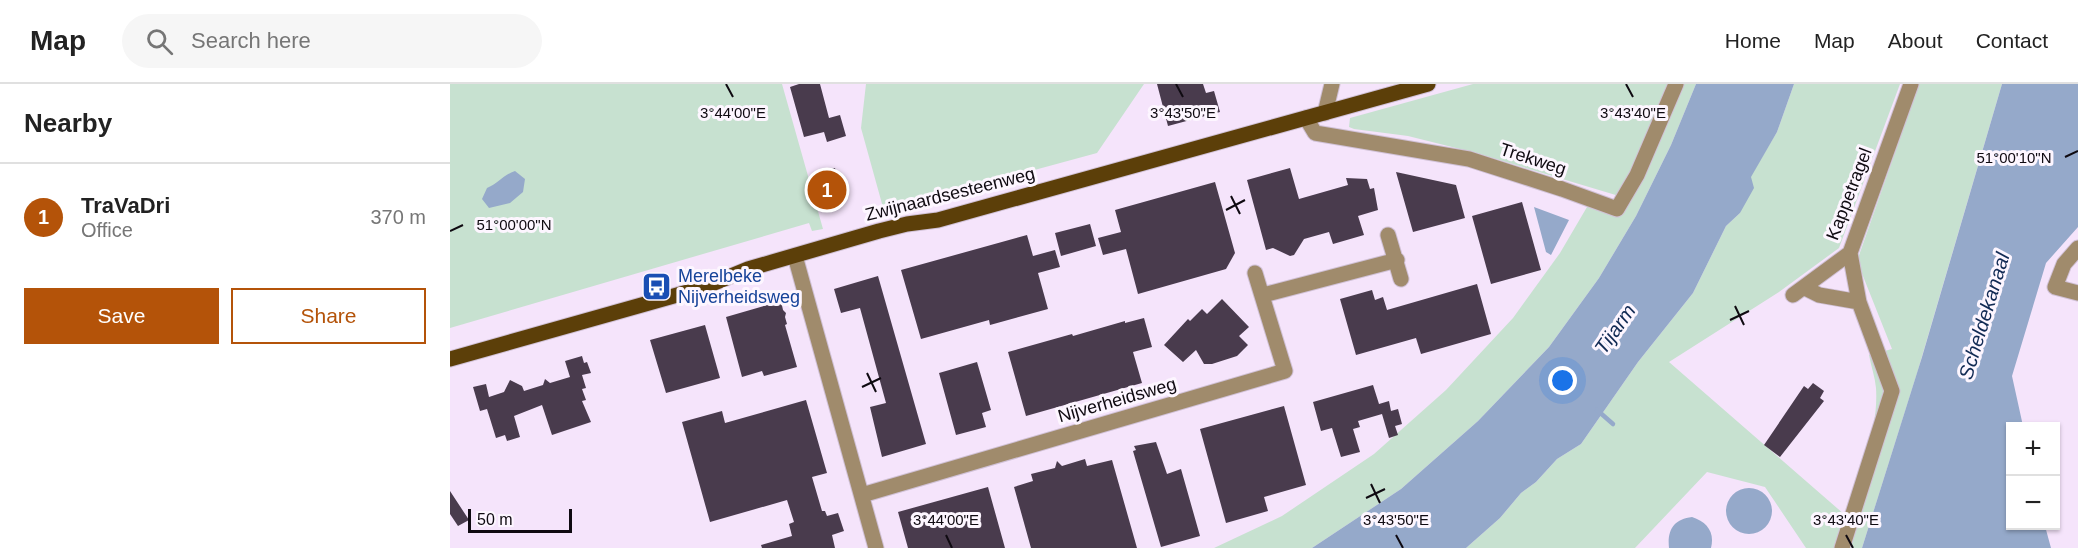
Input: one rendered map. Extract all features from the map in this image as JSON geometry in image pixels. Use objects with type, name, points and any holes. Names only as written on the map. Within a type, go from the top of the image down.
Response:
[{"type":"main road","name":"Zwijnaardsesteenweg","points":[[450,359],[702,288],[748,269],[879,231],[938,220],[1428,84]]},
{"type":"street","points":[[1325,113],[1332,84]]},
{"type":"street","name":"Trekweg","points":[[1306,118],[1315,133],[1469,159],[1617,209],[1637,176],[1676,84]]},
{"type":"street","name":"Kappetragel","points":[[1859,302],[1799,291],[1850,253],[1911,84]]},
{"type":"street","points":[[1388,235],[1401,279]]},
{"type":"street","points":[[2078,248],[2064,264],[2055,286],[2078,293]]},
{"type":"street","points":[[1842,548],[1892,391],[1859,302],[1850,253]]},
{"type":"street","points":[[795,256],[876,548]]},
{"type":"street","points":[[1263,295],[1397,260]]},
{"type":"street","name":"Nijverheidsweg","points":[[862,495],[1285,371],[1255,273]]},
{"type":"green space","points":[[450,84],[782,84],[823,229],[812,231],[809,223],[450,328]]},
{"type":"green space","points":[[866,84],[1144,84],[1097,153],[884,211],[861,128]]},
{"type":"green space","points":[[1473,84],[1696,84],[1671,145],[1636,216],[1599,278],[1549,347],[1478,421],[1401,489],[1312,548],[1214,548],[1282,516],[1374,454],[1446,390],[1513,318],[1560,253],[1587,207],[1616,205],[1619,196],[1476,153],[1408,136],[1349,127],[1350,118]]},
{"type":"green space","points":[[1794,84],[1900,84],[1839,248],[1779,292],[1669,362],[1845,515],[1871,437],[1874,420],[1876,388],[1869,355],[1892,349],[1857,261],[1919,84],[2002,84],[1918,370],[1862,548],[1806,548],[1765,487],[1707,472],[1635,548],[1466,548],[1500,518],[1521,493],[1536,482],[1557,459],[1581,444],[1638,362],[1693,293],[1726,226],[1740,213],[1750,177],[1777,132]]},
{"type":"water","name":"Tijarm","points":[[1696,84],[1794,84],[1777,132],[1751,177],[1754,188],[1740,213],[1726,226],[1693,293],[1638,362],[1581,444],[1557,459],[1536,482],[1521,493],[1500,518],[1466,548],[1312,548],[1401,489],[1478,421],[1549,347],[1599,278],[1636,216],[1671,145]]},
{"type":"water","name":"Scheldekanaal","points":[[2002,84],[2078,84],[2078,227],[2046,263],[2012,376],[2022,422],[2006,422],[2006,530],[2046,530],[2051,548],[1862,548],[1922,357]]},
{"type":"water","points":[[515,171],[525,179],[523,192],[510,203],[489,208],[482,199],[487,188]]},
{"type":"water","points":[[1534,207],[1569,220],[1551,255],[1546,252]]},
{"type":"water","points":[[1749,488],[1765,495],[1772,511],[1765,527],[1749,534],[1733,527],[1726,511],[1733,495]]},
{"type":"water","points":[[1692,517],[1709,528],[1712,537],[1711,548],[1669,548],[1669,536],[1673,526],[1681,520]]},
{"type":"building","points":[[799,84],[820,84],[829,118],[840,115],[846,136],[827,142],[824,132],[804,137],[790,87]]},
{"type":"building","points":[[1157,84],[1203,84],[1206,93],[1214,91],[1220,112],[1168,126]]},
{"type":"building","points":[[835,168],[843,199],[824,205],[817,174]]},
{"type":"building","points":[[1290,168],[1299,199],[1348,185],[1346,178],[1367,179],[1370,189],[1374,188],[1378,210],[1358,216],[1364,235],[1333,244],[1329,232],[1304,239],[1294,255],[1290,256],[1273,248],[1266,250],[1247,180]]},
{"type":"building","points":[[1396,172],[1456,185],[1465,218],[1413,232]]},
{"type":"building","points":[[1215,182],[1235,253],[1226,269],[1138,294],[1126,249],[1103,255],[1098,238],[1121,232],[1115,210]]},
{"type":"building","points":[[1522,202],[1541,270],[1491,284],[1472,216]]},
{"type":"building","points":[[1090,224],[1096,246],[1061,256],[1055,233]]},
{"type":"building","points":[[1027,235],[1033,256],[1055,250],[1060,267],[1038,273],[1048,309],[990,325],[989,320],[921,339],[901,270]]},
{"type":"building","points":[[878,276],[926,444],[882,457],[870,407],[886,403],[860,308],[841,313],[834,289]]},
{"type":"building","points":[[1477,284],[1491,334],[1421,354],[1416,338],[1356,355],[1340,299],[1372,290],[1375,300],[1383,297],[1387,310]]},
{"type":"building","points":[[1222,299],[1249,327],[1239,336],[1248,345],[1237,356],[1212,364],[1204,364],[1196,350],[1183,362],[1164,345],[1188,319],[1190,321],[1202,309],[1207,314]]},
{"type":"building","points":[[781,301],[786,313],[787,324],[785,325],[797,367],[764,376],[762,371],[742,377],[726,317]]},
{"type":"building","points":[[1144,318],[1152,347],[1133,352],[1142,383],[1026,416],[1008,352],[1072,334],[1073,336]]},
{"type":"building","points":[[705,325],[720,378],[666,393],[650,340]]},
{"type":"building","points":[[582,356],[591,373],[582,375],[586,388],[582,389],[586,400],[582,401],[591,422],[552,435],[542,405],[514,416],[520,437],[507,441],[505,435],[496,438],[487,409],[480,411],[473,387],[486,384],[489,397],[504,392],[510,380],[522,386],[524,391],[543,385],[545,379],[550,383],[570,377],[565,361]]},
{"type":"building","points":[[977,362],[991,410],[982,413],[986,427],[956,435],[939,373]]},
{"type":"building","points":[[1813,383],[1824,391],[1820,398],[1824,401],[1780,457],[1764,445],[1804,386],[1808,389]]},
{"type":"building","points":[[1373,385],[1379,404],[1389,401],[1391,411],[1398,409],[1402,424],[1395,426],[1398,435],[1389,438],[1382,414],[1358,421],[1360,427],[1353,429],[1360,452],[1341,457],[1332,428],[1321,431],[1313,402]]},
{"type":"building","points":[[806,400],[827,473],[812,477],[822,511],[825,511],[827,516],[838,513],[844,531],[832,535],[835,548],[762,548],[761,545],[792,536],[789,524],[794,522],[787,500],[710,522],[682,422],[722,411],[725,423]]},
{"type":"building","points":[[1284,406],[1306,485],[1264,497],[1268,511],[1226,523],[1200,429]]},
{"type":"building","points":[[1156,442],[1167,474],[1181,469],[1200,536],[1161,547],[1133,451],[1136,450],[1134,446]]},
{"type":"building","points":[[1085,459],[1087,466],[1112,460],[1137,548],[1031,548],[1014,487],[1033,481],[1031,474],[1055,468],[1057,461],[1062,466]]},
{"type":"building","points":[[988,487],[1005,548],[908,548],[898,512]]},
{"type":"building","points":[[450,491],[469,520],[458,526],[450,514]]},
{"type":"waterway","points":[[1597,410],[1613,424]]},
{"type":"place","name":"TraVaDri","points":[[827,190]]},
{"type":"place","name":"Merelbeke Nijverheidsweg","points":[[657,286]]}]
